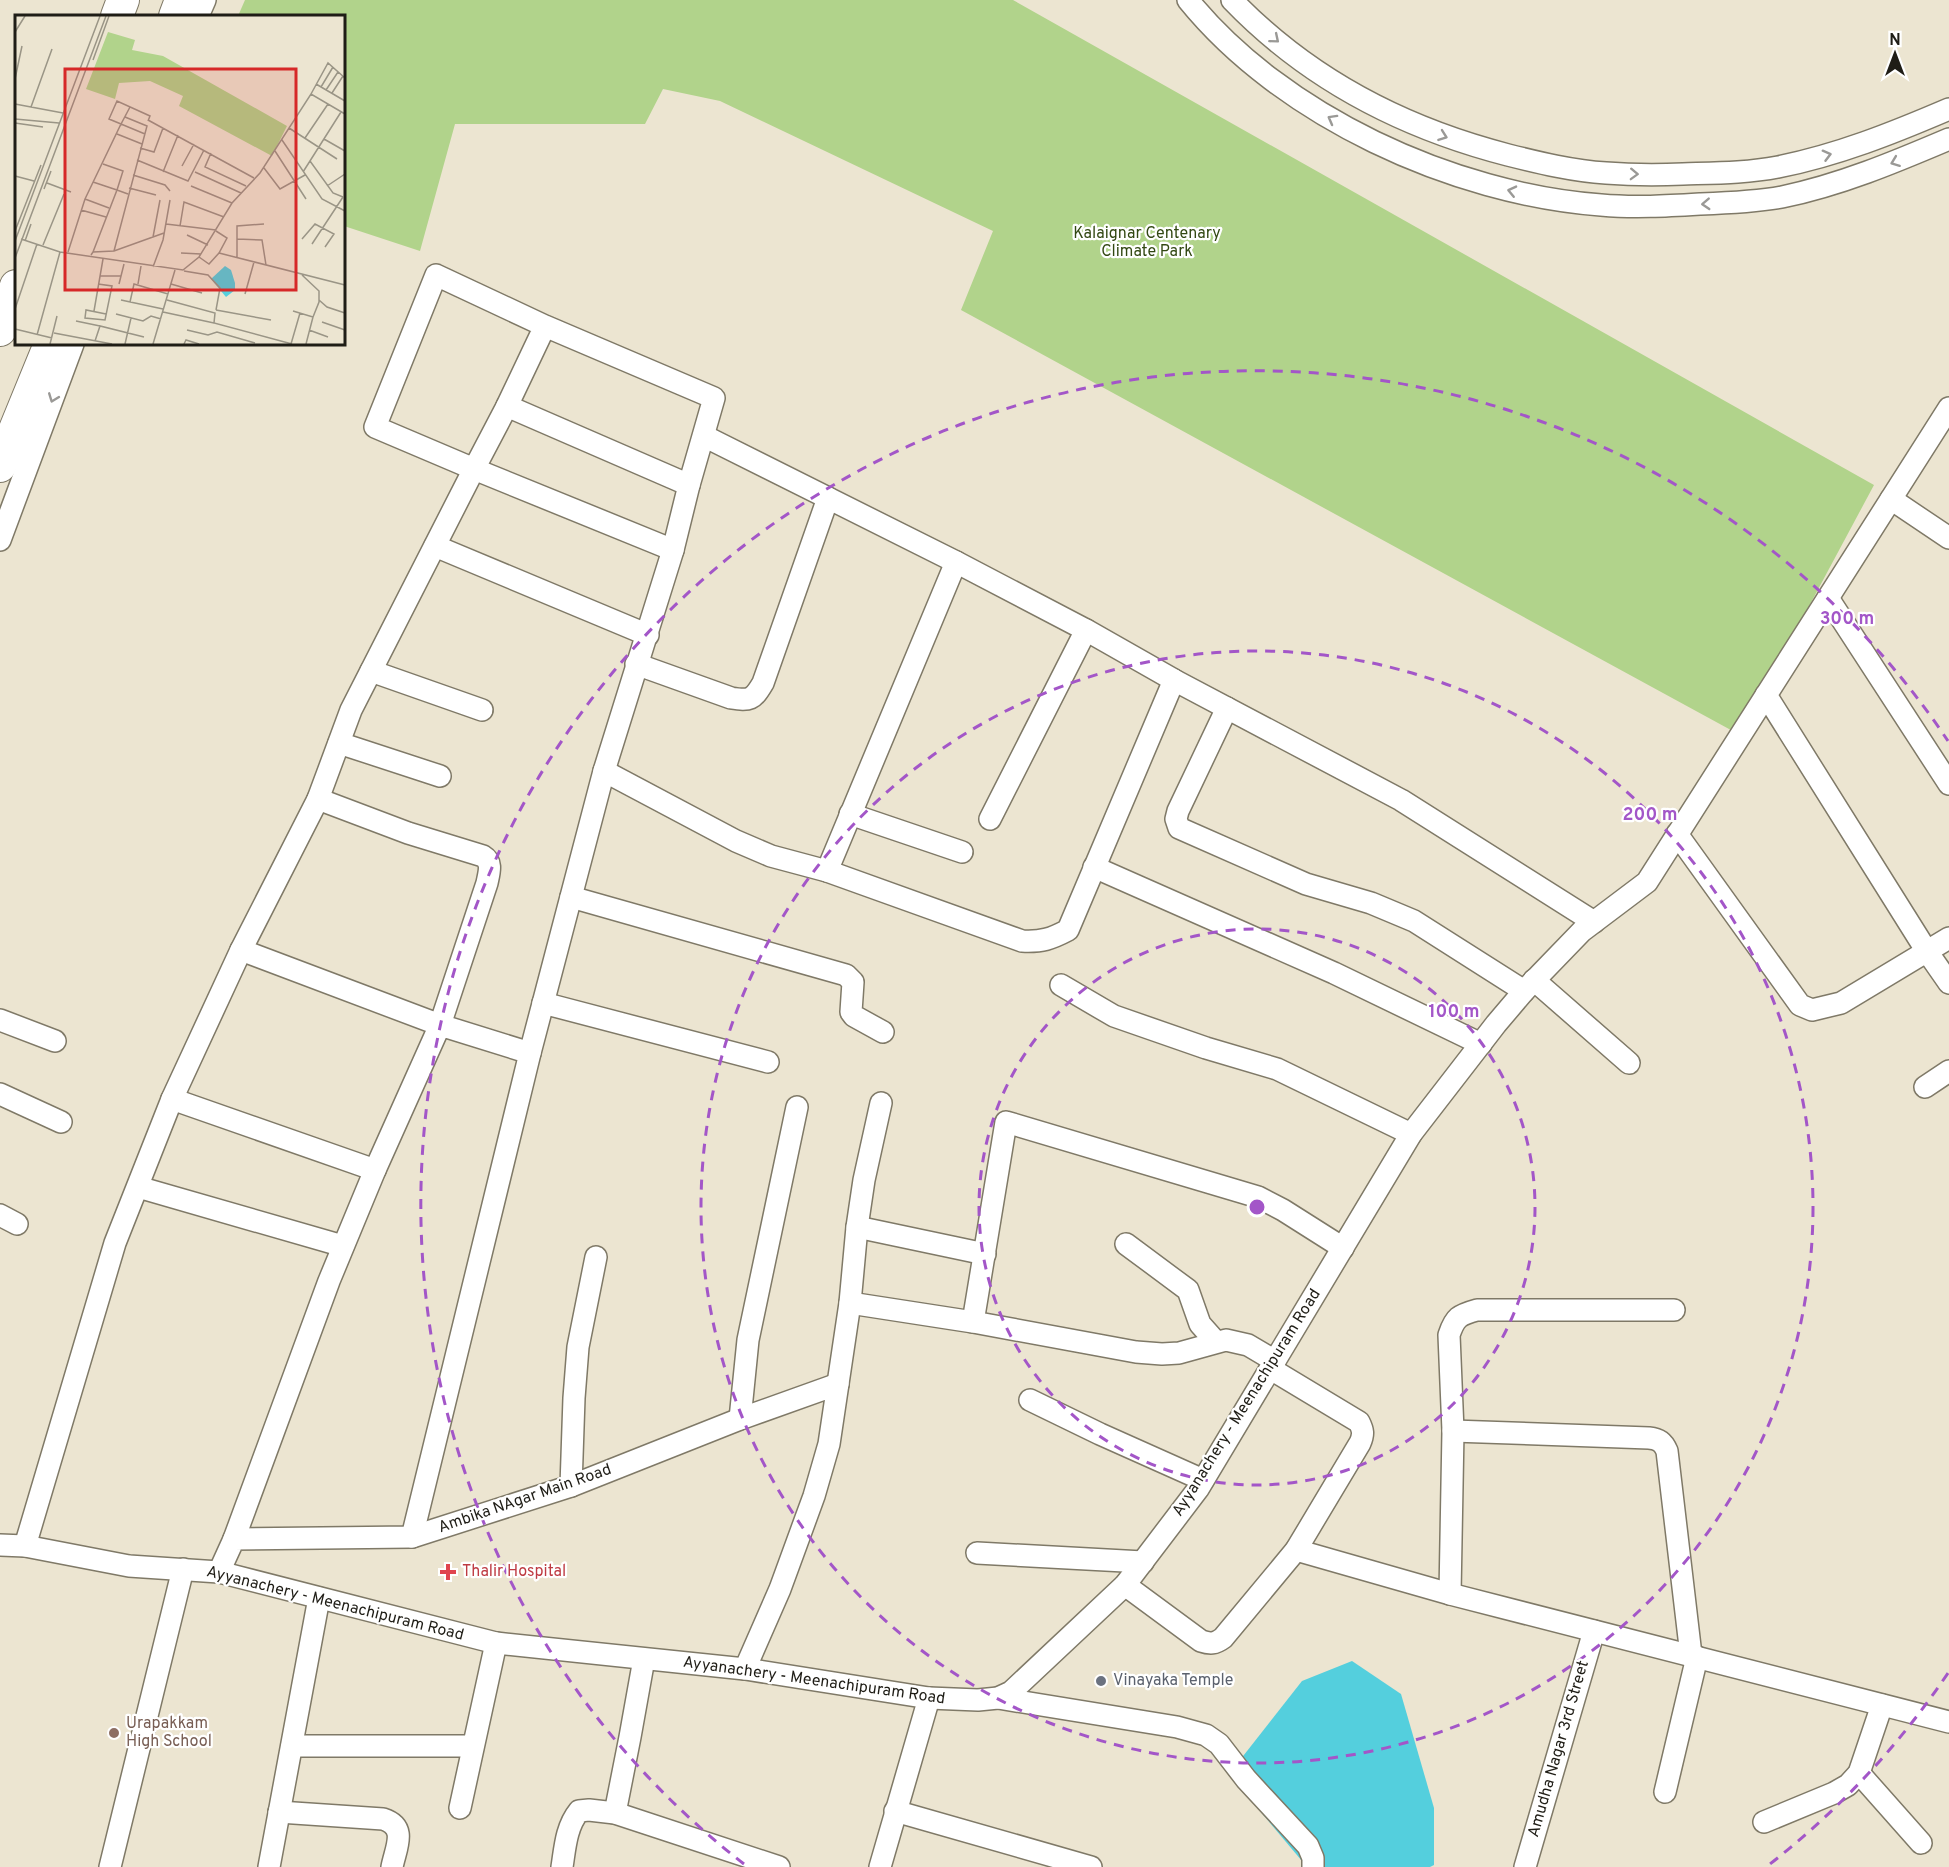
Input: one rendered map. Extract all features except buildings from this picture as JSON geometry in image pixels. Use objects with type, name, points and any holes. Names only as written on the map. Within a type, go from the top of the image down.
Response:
[{"type":"highway","points":[[117,15],[123,0]]},
{"type":"highway","points":[[175,15],[181,0]]},
{"type":"highway","points":[[0,330],[15,289]]},
{"type":"highway","points":[[0,466],[50,345]]},
{"type":"street","points":[[198,15],[205,0]]},
{"type":"street","points":[[1188,0],[1230,45],[1274,83],[1328,117],[1373,141],[1429,165],[1486,185],[1530,196],[1600,205],[1654,207],[1780,197],[1836,182],[1886,165],[1949,139]]},
{"type":"street","points":[[1232,0],[1245,14],[1319,74],[1365,101],[1412,124],[1467,144],[1564,168],[1605,173],[1654,175],[1734,173],[1777,167],[1827,156],[1884,137],[1949,109]]},
{"type":"street","points":[[412,1537],[530,1053],[604,771],[636,664],[648,635],[673,550],[714,398],[545,326],[436,275],[375,427],[673,550]]},
{"type":"street","points":[[25,1546],[115,1242],[172,1099],[241,950],[318,799],[351,710],[507,406],[545,326]]},
{"type":"street","points":[[0,540],[73,345]]},
{"type":"street","points":[[507,406],[689,485]]},
{"type":"street","name":"Ayyanachery - Meenachipuram Road","points":[[0,1545],[25,1546],[129,1566],[219,1572],[496,1643],[745,1670],[929,1698],[978,1700],[998,1698],[1011,1692],[1125,1585],[1203,1480],[1411,1134],[1481,1044],[1529,986],[1582,931],[1647,882],[1949,408]]},
{"type":"street","points":[[704,436],[1086,630],[1174,680],[1401,801],[1594,922]]},
{"type":"street","points":[[636,664],[731,698],[745,700],[754,697],[763,683],[828,498]]},
{"type":"street","points":[[1892,499],[1949,538]]},
{"type":"street","points":[[435,546],[648,635]]},
{"type":"street","points":[[827,871],[956,562]]},
{"type":"street","points":[[1828,598],[1949,784]]},
{"type":"street","points":[[990,819],[1086,630]]},
{"type":"street","points":[[372,671],[482,710]]},
{"type":"street","points":[[604,771],[736,841],[771,855],[827,871],[1022,941],[1038,942],[1052,939],[1068,930],[1174,680]]},
{"type":"street","points":[[1766,695],[1949,983]]},
{"type":"street","points":[[1227,708],[1178,811],[1176,819],[1179,828],[1306,884],[1371,903],[1414,921],[1529,986],[1629,1063]]},
{"type":"street","points":[[339,743],[440,776]]},
{"type":"street","points":[[219,1572],[234,1539],[343,1246],[440,1025],[489,872],[489,863],[483,855],[408,833],[318,799]]},
{"type":"street","points":[[850,814],[962,852]]},
{"type":"street","points":[[1677,834],[1800,1005],[1812,1010],[1841,1003],[1949,938]]},
{"type":"street","points":[[1094,867],[1334,973],[1481,1044]]},
{"type":"street","points":[[571,897],[846,975],[852,982],[851,1012],[854,1016],[883,1032]]},
{"type":"street","points":[[241,950],[440,1025],[530,1053]]},
{"type":"street","points":[[1061,985],[1114,1016],[1277,1070],[1411,1134]]},
{"type":"street","points":[[543,1003],[768,1062]]},
{"type":"street","points":[[0,1020],[55,1041]]},
{"type":"street","points":[[1925,1087],[1949,1071]]},
{"type":"street","points":[[0,1094],[62,1122]]},
{"type":"street","points":[[172,1099],[375,1170]]},
{"type":"street","points":[[745,1670],[780,1589],[814,1496],[829,1444],[850,1303],[864,1180],[881,1103]]},
{"type":"street","points":[[740,1419],[748,1340],[797,1107]]},
{"type":"street","points":[[973,1322],[1006,1122],[1258,1197],[1343,1248]]},
{"type":"street","points":[[138,1188],[343,1246]]},
{"type":"street","points":[[857,1227],[985,1254]]},
{"type":"street","points":[[1126,1244],[1188,1290],[1200,1324],[1216,1342]]},
{"type":"street","points":[[571,1486],[578,1347],[596,1257]]},
{"type":"street","points":[[850,1303],[973,1322],[1136,1352],[1179,1353],[1216,1342],[1236,1341],[1248,1346],[1359,1422],[1363,1429],[1360,1443],[1296,1550],[1222,1638],[1210,1644],[1201,1641],[1125,1585]]},
{"type":"street","points":[[1450,1594],[1453,1431],[1449,1335],[1453,1322],[1462,1314],[1477,1310],[1674,1310]]},
{"type":"street","name":"Ambika NAgar Main Road","points":[[234,1539],[412,1537],[571,1486],[740,1419],[838,1384]]},
{"type":"street","points":[[1030,1400],[1203,1480]]},
{"type":"street","points":[[1453,1431],[1649,1438],[1658,1439],[1663,1443],[1667,1451],[1694,1656],[1665,1792]]},
{"type":"street","points":[[1296,1550],[1450,1594],[1949,1722]]},
{"type":"street","points":[[977,1553],[1143,1562]]},
{"type":"street","points":[[110,1867],[183,1569]]},
{"type":"street","points":[[269,1867],[319,1598]]},
{"type":"street","name":"Amudha Nagar 3rd Street","points":[[1526,1867],[1594,1631]]},
{"type":"street","points":[[460,1808],[496,1643]]},
{"type":"street","points":[[615,1813],[644,1659]]},
{"type":"street","points":[[879,1867],[929,1698]]},
{"type":"street","points":[[998,1698],[1177,1727],[1206,1735],[1219,1744],[1246,1779],[1308,1846],[1313,1858],[1313,1867]]},
{"type":"street","points":[[1764,1822],[1848,1785],[1859,1773],[1882,1705]]},
{"type":"street","points":[[292,1746],[473,1746]]},
{"type":"street","points":[[1859,1773],[1921,1844]]},
{"type":"street","points":[[562,1867],[567,1833],[573,1819],[579,1812],[589,1810],[615,1813],[779,1867]]},
{"type":"street","points":[[895,1811],[1091,1867]]},
{"type":"street","points":[[279,1812],[393,1822],[399,1834],[392,1867]]},
{"type":"green space","name":"Kalaignar Centenary Climate Park","points":[[245,0],[1013,0],[1874,485],[1740,735],[961,310],[993,231],[720,101],[663,89],[645,124],[455,124],[420,251],[345,226],[345,15],[238,15]]},
{"type":"water","points":[[1352,1661],[1401,1694],[1434,1808],[1434,1865],[1430,1867],[1307,1867],[1229,1774],[1302,1681]]},
{"type":"place","name":"Thalir Hospital","points":[[448,1572]]},
{"type":"place","name":"Vinayaka Temple","points":[[1101,1681]]},
{"type":"place","name":"Urapakkam High School","points":[[114,1733]]}]
